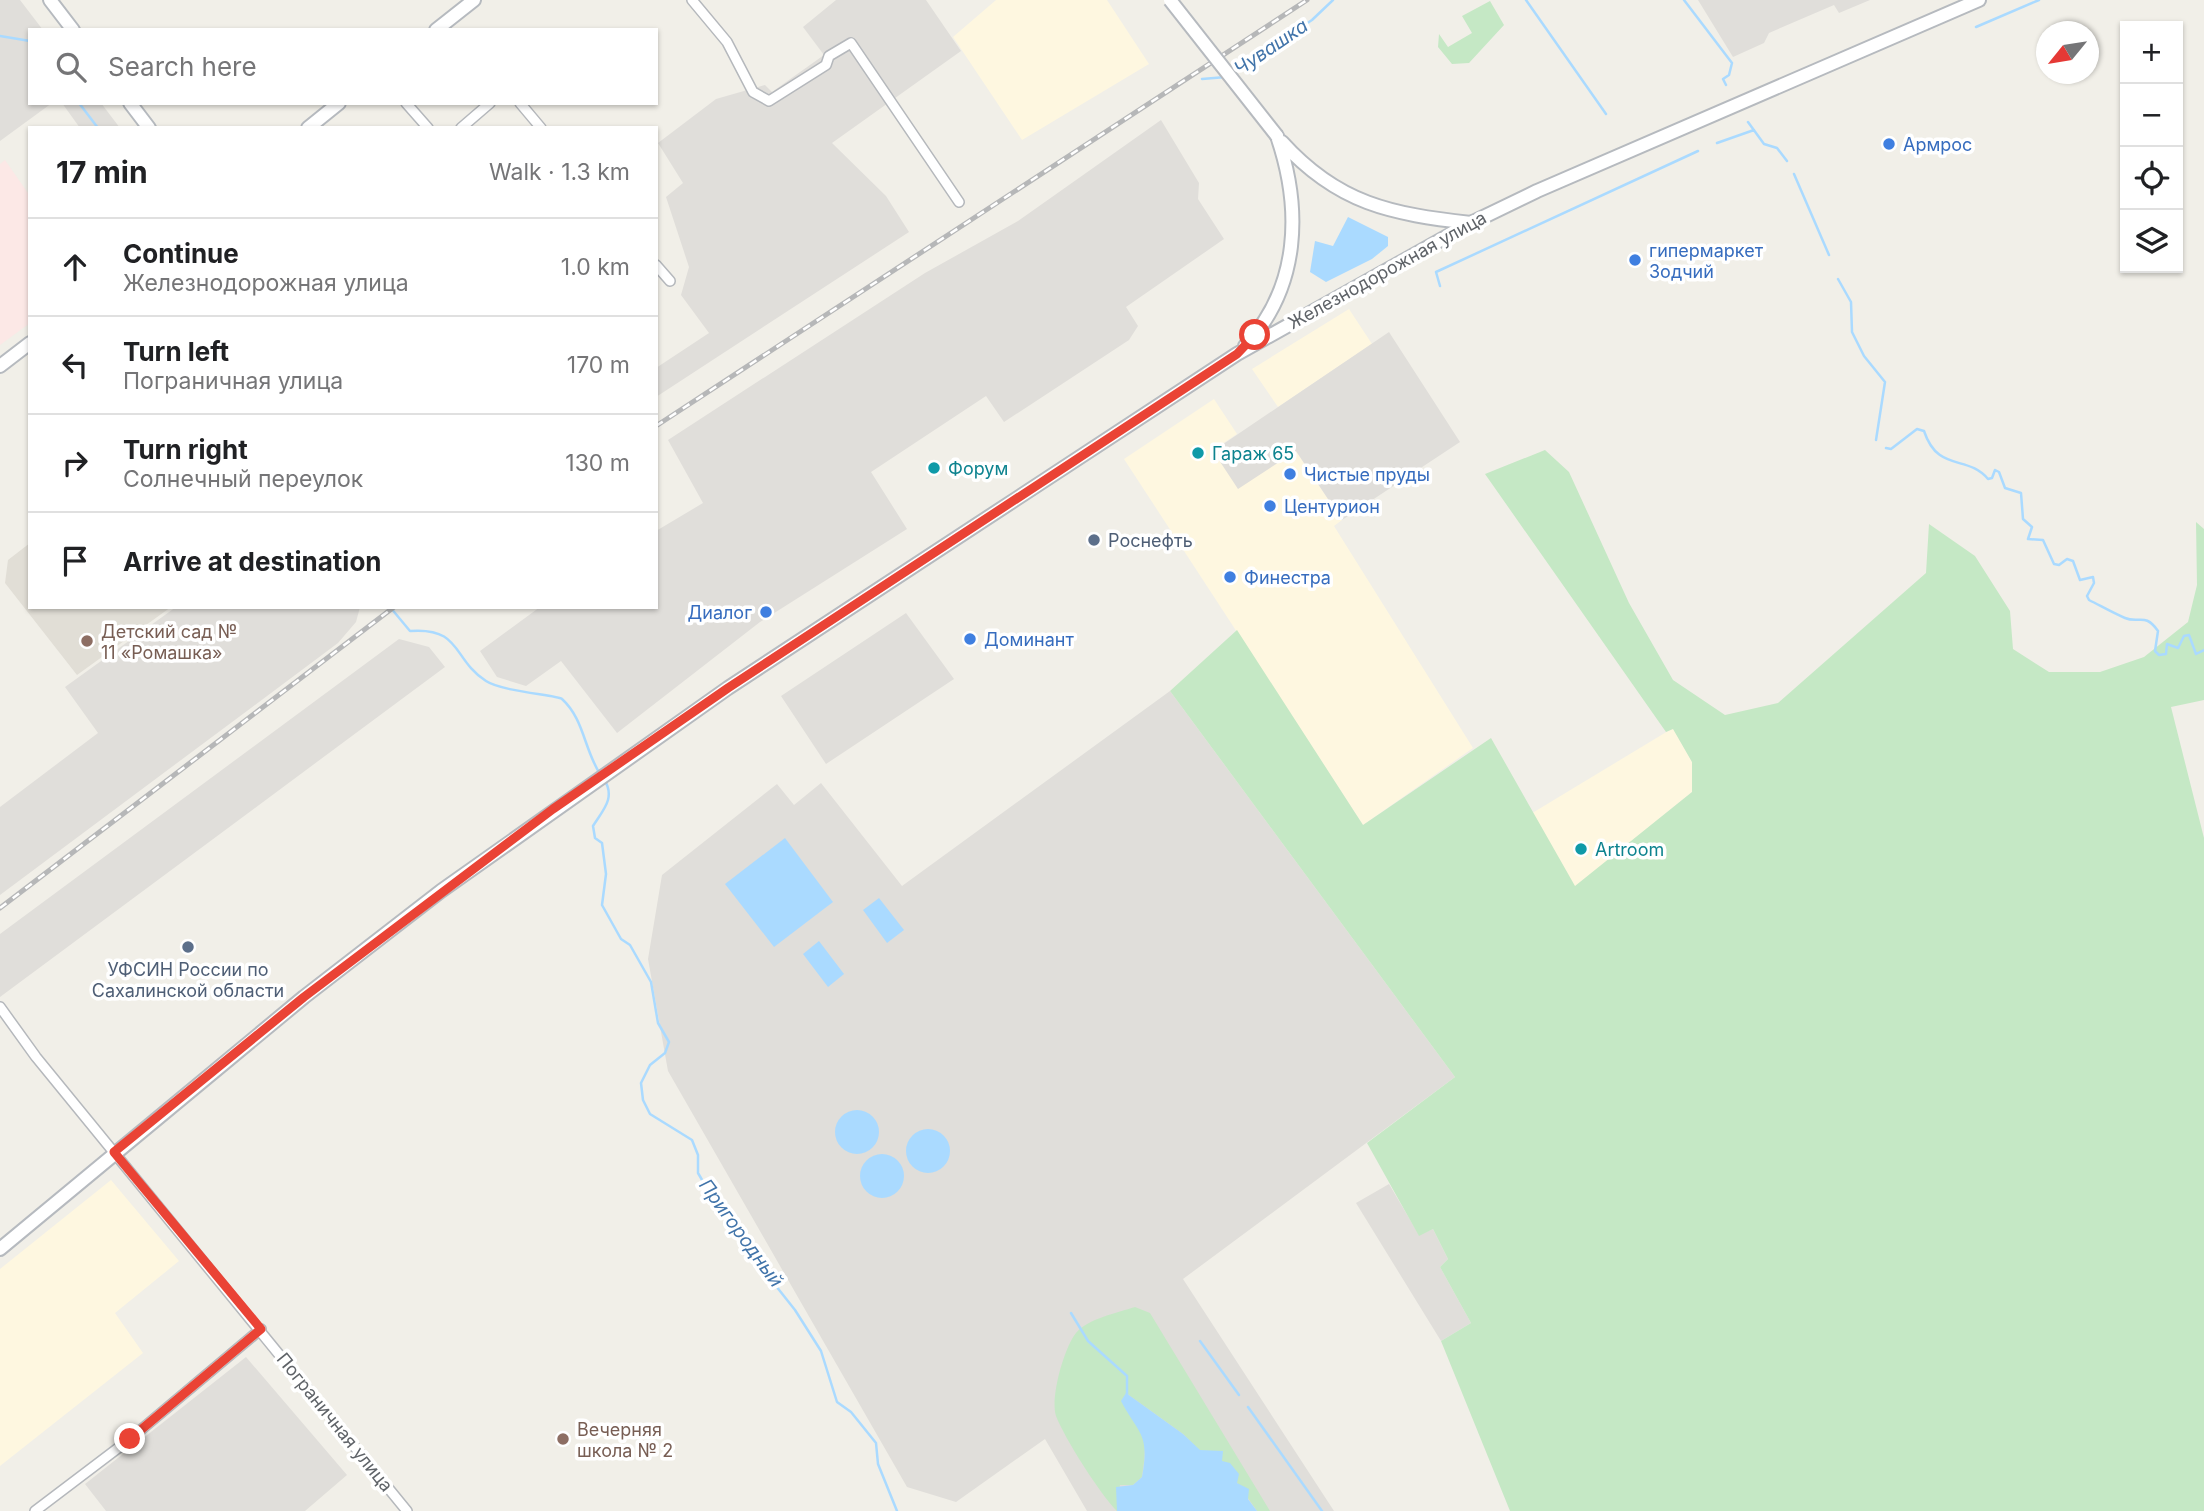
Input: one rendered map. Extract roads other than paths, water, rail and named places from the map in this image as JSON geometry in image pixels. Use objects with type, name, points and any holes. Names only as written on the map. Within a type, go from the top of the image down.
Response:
[{"type":"main road","points":[[50,0],[71,28]]},
{"type":"main road","points":[[439,28],[474,0]]},
{"type":"main road","points":[[1170,0],[1277,136],[1324,181],[1352,198],[1383,210],[1415,217],[1471,223]]},
{"type":"main road","name":"Железнодорожная улица","points":[[0,1250],[44,1215],[114,1152],[409,916],[587,786],[728,688],[1237,354],[1471,223],[1549,186],[1979,0]]},
{"type":"main road","points":[[132,105],[147,126]]},
{"type":"main road","points":[[311,126],[337,105]]},
{"type":"main road","points":[[1237,354],[1255,335],[1280,291],[1290,261],[1293,208],[1287,166],[1277,136]]},
{"type":"main road","points":[[0,366],[28,345]]},
{"type":"street","points":[[692,0],[727,42],[753,92],[769,101],[826,65],[829,56],[851,43],[959,202]]},
{"type":"street","points":[[408,105],[426,126]]},
{"type":"street","points":[[463,126],[488,105]]},
{"type":"street","points":[[522,105],[539,126]]},
{"type":"street","points":[[658,267],[670,281]]},
{"type":"street","name":"Пограничная улица","points":[[0,1007],[114,1152],[407,1511]]},
{"type":"street","points":[[35,1511],[130,1439],[261,1329]]},
{"type":"water","points":[[1348,217],[1388,237],[1388,246],[1372,259],[1326,282],[1310,272],[1315,241],[1333,246]]},
{"type":"water","points":[[785,838],[833,902],[774,947],[725,884]]},
{"type":"water","points":[[879,898],[904,930],[887,943],[863,910]]},
{"type":"water","points":[[819,941],[844,974],[828,987],[803,954]]},
{"type":"water","points":[[857,1110],[873,1116],[879,1132],[873,1148],[857,1154],[841,1148],[835,1132],[841,1116]]},
{"type":"water","points":[[928,1129],[944,1135],[950,1151],[944,1167],[928,1173],[912,1167],[906,1151],[912,1135]]},
{"type":"water","points":[[882,1154],[898,1160],[904,1176],[898,1192],[882,1198],[866,1192],[860,1176],[866,1160]]},
{"type":"water","points":[[1126,1393],[1183,1434],[1200,1450],[1223,1451],[1222,1461],[1230,1463],[1239,1474],[1237,1483],[1249,1489],[1248,1499],[1257,1511],[1117,1511],[1116,1487],[1133,1485],[1142,1477],[1145,1451],[1141,1435],[1121,1401]]},
{"type":"waterway","name":"Чувашка","points":[[1232,73],[1312,20],[1333,0]]},
{"type":"waterway","name":"Чувашка","points":[[1526,0],[1606,114]]},
{"type":"waterway","points":[[1684,0],[1732,63],[1729,75],[1723,79],[1726,85]]},
{"type":"waterway","points":[[1976,27],[2039,0]]},
{"type":"waterway","name":"Пригородный","points":[[0,36],[28,41]]},
{"type":"waterway","name":"Чувашка","points":[[1202,79],[1226,77]]},
{"type":"waterway","name":"Пригородный","points":[[81,105],[96,126]]},
{"type":"waterway","name":"Чувашка","points":[[1748,122],[1764,144],[1777,148],[1787,161]]},
{"type":"waterway","points":[[1717,143],[1754,130]]},
{"type":"waterway","points":[[1440,286],[1436,272],[1698,151]]},
{"type":"waterway","name":"Чувашка","points":[[1794,174],[1829,255]]},
{"type":"waterway","name":"Чувашка","points":[[1838,279],[1851,302],[1852,332],[1864,356],[1885,382],[1876,440]]},
{"type":"waterway","name":"Чувашка","points":[[1886,448],[1891,449],[1917,429],[1924,431],[1930,444],[1945,458],[1980,471],[1988,479],[1992,478],[1995,470],[1999,472],[2005,488],[2021,493],[2023,519],[2032,527],[2028,539],[2043,540],[2054,564],[2059,565],[2067,559],[2073,561],[2080,580],[2093,577],[2094,583],[2087,596],[2089,600],[2130,620],[2146,620],[2153,625],[2158,631],[2155,651],[2159,655],[2166,654],[2167,644],[2178,648],[2184,636],[2189,635],[2196,654],[2204,650]]},
{"type":"waterway","name":"Пригородный","points":[[392,609],[410,631],[427,631],[448,639],[475,672],[486,681],[504,688],[562,699],[575,716],[600,774]]},
{"type":"waterway","name":"Пригородный","points":[[604,779],[609,792],[608,798],[593,826],[595,838],[602,843],[606,874],[602,905],[621,939],[630,945],[651,982],[658,1023],[669,1042],[665,1053],[650,1065],[641,1083],[643,1100],[650,1114],[692,1140],[698,1155],[698,1173],[712,1197],[732,1217],[743,1238],[755,1247],[776,1286],[821,1351],[837,1402],[851,1412],[876,1443],[878,1464],[897,1511]]},
{"type":"waterway","points":[[1071,1313],[1088,1341],[1127,1376],[1127,1396]]},
{"type":"waterway","points":[[1200,1341],[1239,1395]]},
{"type":"waterway","points":[[1248,1407],[1322,1511]]},
{"type":"railway","points":[[658,425],[1307,0]]},
{"type":"railway","points":[[0,908],[391,609]]},
{"type":"place","name":"Армрос","points":[[1889,144]]},
{"type":"place","name":"гипермаркет Зодчий","points":[[1635,260]]},
{"type":"place","name":"Гараж 65","points":[[1198,453]]},
{"type":"place","name":"Форум","points":[[934,468]]},
{"type":"place","name":"Чистые пруды","points":[[1290,474]]},
{"type":"place","name":"Центурион","points":[[1270,506]]},
{"type":"place","name":"Роснефть","points":[[1094,540]]},
{"type":"place","name":"Финестра","points":[[1230,577]]},
{"type":"place","name":"Диалог","points":[[766,612]]},
{"type":"place","name":"Доминант","points":[[970,639]]},
{"type":"place","name":"Детский сад № 11 «Ромашка»","points":[[87,641]]},
{"type":"place","name":"Artroom","points":[[1581,849]]},
{"type":"place","name":"УФСИН России по Сахалинской области","points":[[188,947]]},
{"type":"place","name":"Вечерняя школа № 2","points":[[563,1439]]}]
